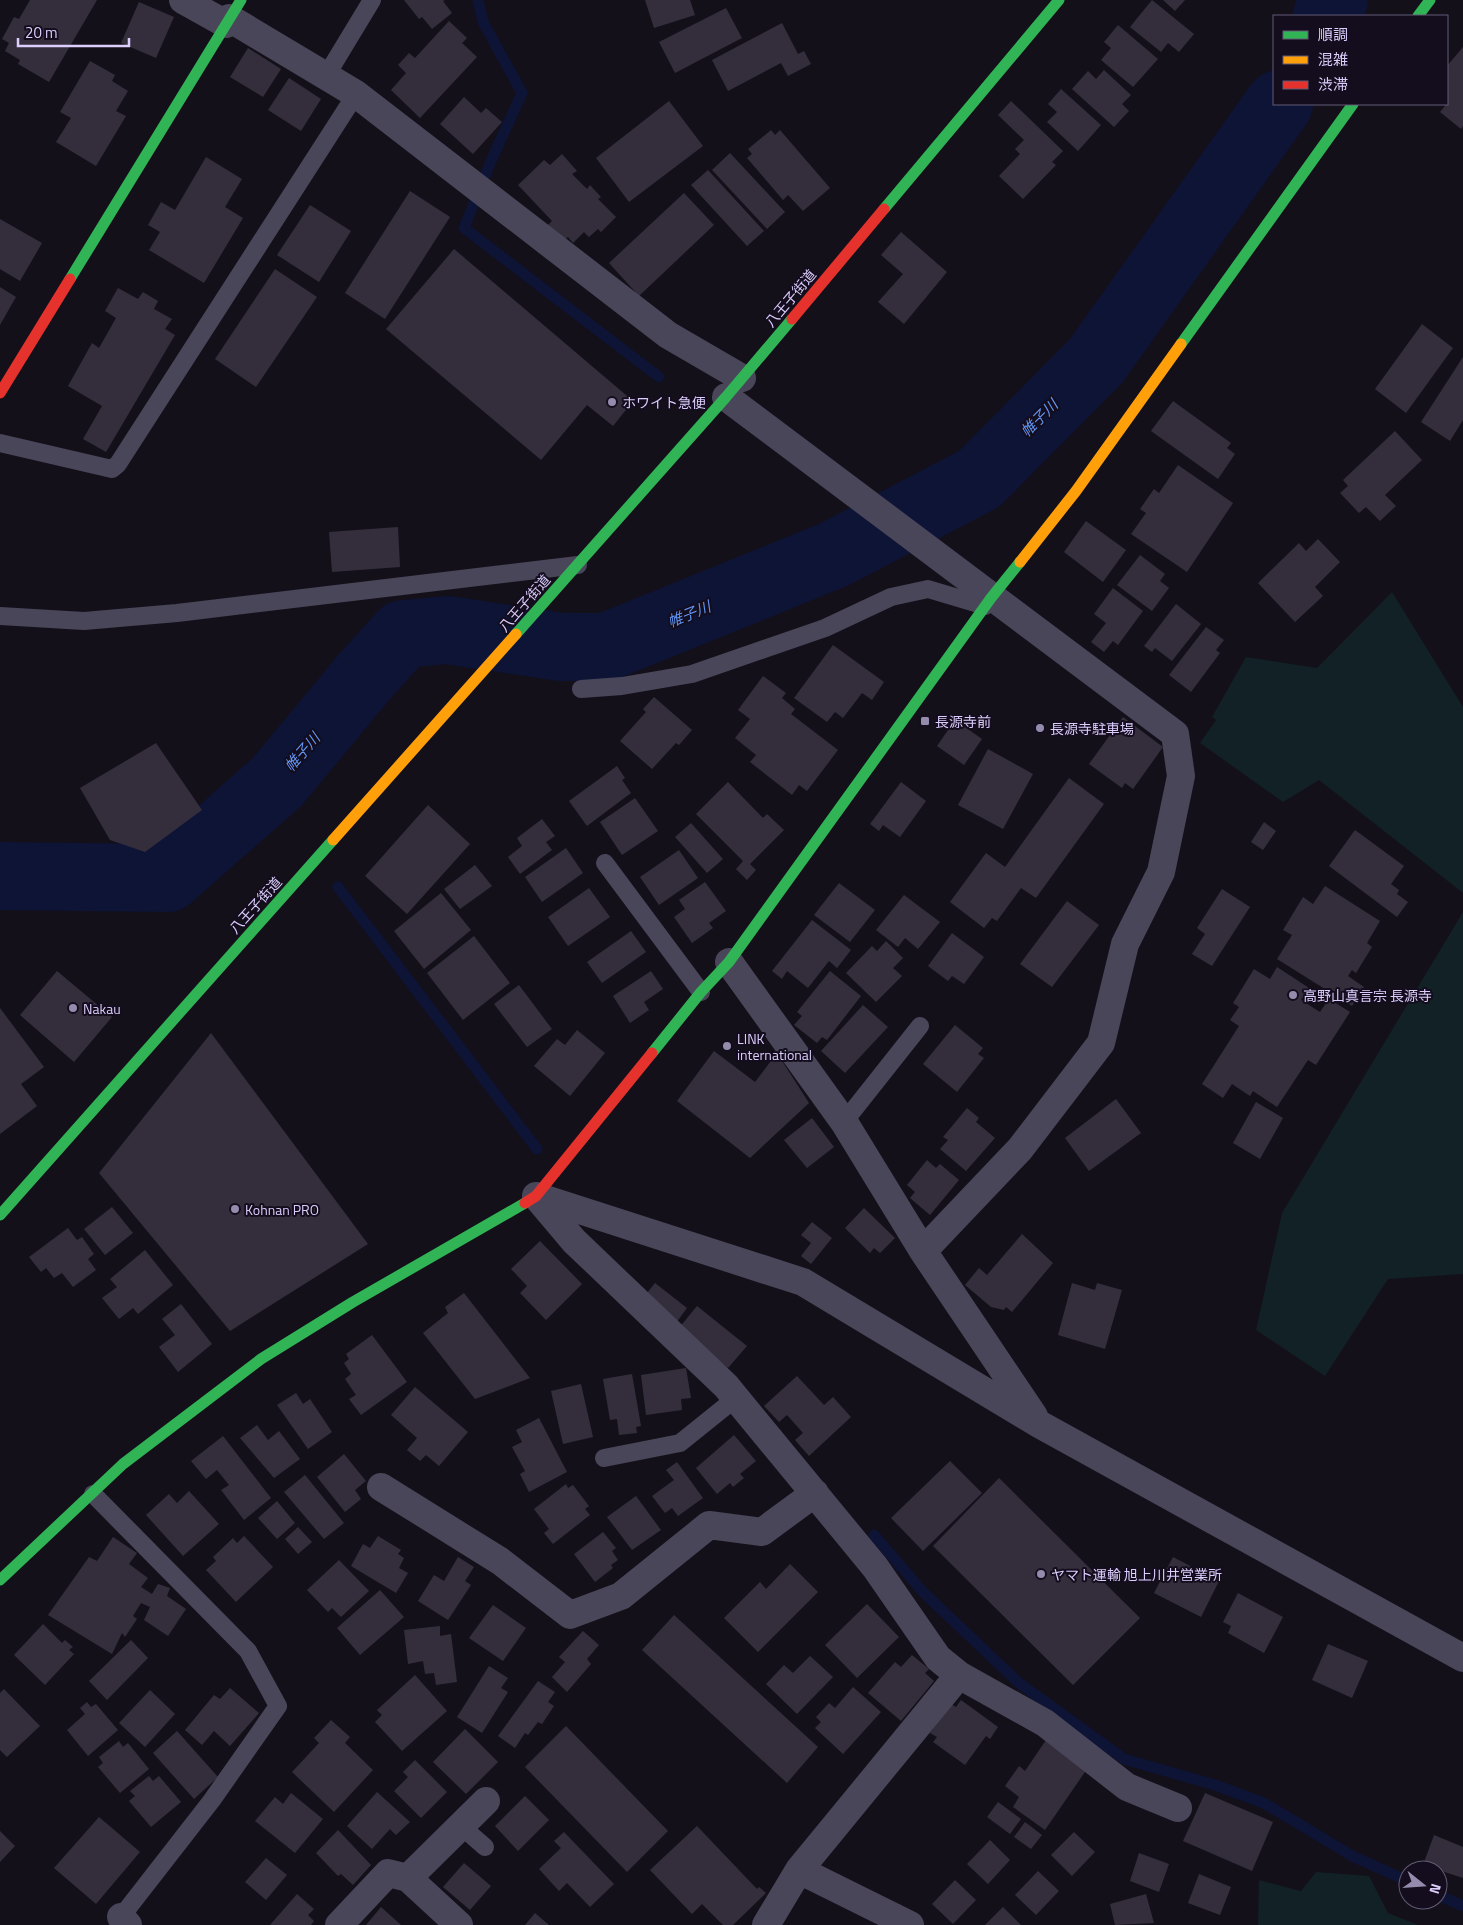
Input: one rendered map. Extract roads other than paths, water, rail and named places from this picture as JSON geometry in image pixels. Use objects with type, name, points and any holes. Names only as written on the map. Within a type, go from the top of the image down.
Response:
[{"type":"main road","name":"八王子街道","points":[[0,1215],[734,388],[1059,0]]},
{"type":"main road","points":[[1419,15],[1430,0]]},
{"type":"main road","points":[[0,393],[232,14]]},
{"type":"main road","points":[[0,1580],[124,1464],[261,1359],[353,1302],[536,1196],[592,1131],[700,992],[729,962],[988,602],[1076,491],[1352,105]]},
{"type":"street","points":[[183,0],[232,14],[356,94],[734,388],[873,508],[938,557],[988,602],[1175,734],[1181,776],[1161,872],[1125,944],[1101,1043],[1020,1149],[923,1251]]},
{"type":"street","points":[[729,962],[844,1122],[923,1251],[1040,1424]]},
{"type":"street","points":[[536,1196],[574,1241],[726,1386],[815,1492],[874,1567],[938,1658],[959,1675],[1045,1723],[1126,1788],[1178,1808]]},
{"type":"street","points":[[536,1196],[802,1282],[1040,1424],[1463,1658]]},
{"type":"street","points":[[382,1487],[500,1561],[570,1615],[621,1596],[709,1525],[762,1532],[815,1492]]},
{"type":"street","points":[[766,1925],[799,1870],[959,1675]]},
{"type":"street","points":[[408,1878],[486,1801]]},
{"type":"street","points":[[799,1870],[910,1925]]},
{"type":"street","points":[[339,1925],[388,1873],[408,1878],[459,1925]]},
{"type":"lane","points":[[326,76],[372,0]]},
{"type":"lane","points":[[0,443],[112,469],[118,464],[356,94]]},
{"type":"lane","points":[[0,616],[84,621],[177,613],[578,564]]},
{"type":"lane","points":[[581,690],[622,686],[692,674],[825,628],[891,597],[928,589],[988,602]]},
{"type":"lane","points":[[605,863],[700,992]]},
{"type":"lane","points":[[844,1122],[920,1026]]},
{"type":"lane","points":[[604,1458],[680,1443],[736,1398]]},
{"type":"lane","points":[[92,1494],[248,1651],[278,1706],[125,1921]]},
{"type":"lane","points":[[461,1826],[485,1847]]},
{"type":"waterway","points":[[478,0],[483,22],[522,93],[491,161],[464,228],[659,377]]},
{"type":"waterway","name":"帷子川","points":[[1327,15],[1334,0]]},
{"type":"waterway","name":"帷子川","points":[[0,876],[168,878],[277,782],[365,676],[403,634],[447,630],[561,647],[606,647],[833,555],[979,479],[1096,361],[1278,105]]},
{"type":"waterway","points":[[818,538],[833,555]]},
{"type":"waterway","points":[[338,887],[537,1149]]},
{"type":"waterway","points":[[874,1535],[923,1592],[1019,1683],[1124,1759],[1215,1785],[1264,1803],[1354,1857],[1398,1877]]},
{"type":"waterway","points":[[1448,1899],[1463,1906]]},
{"type":"place","name":"ホワイト急便","points":[[612,402]]},
{"type":"place","name":"長源寺前","points":[[925,721]]},
{"type":"place","name":"長源寺駐車場","points":[[1040,728]]},
{"type":"place","name":"高野山真言宗 長源寺","points":[[1293,995]]},
{"type":"place","name":"Nakau","points":[[73,1008]]},
{"type":"place","name":"LINK international","points":[[727,1046]]},
{"type":"place","name":"Kohnan PRO","points":[[235,1209]]},
{"type":"place","name":"ヤマト運輸 旭上川井営業所","points":[[1041,1574]]}]
